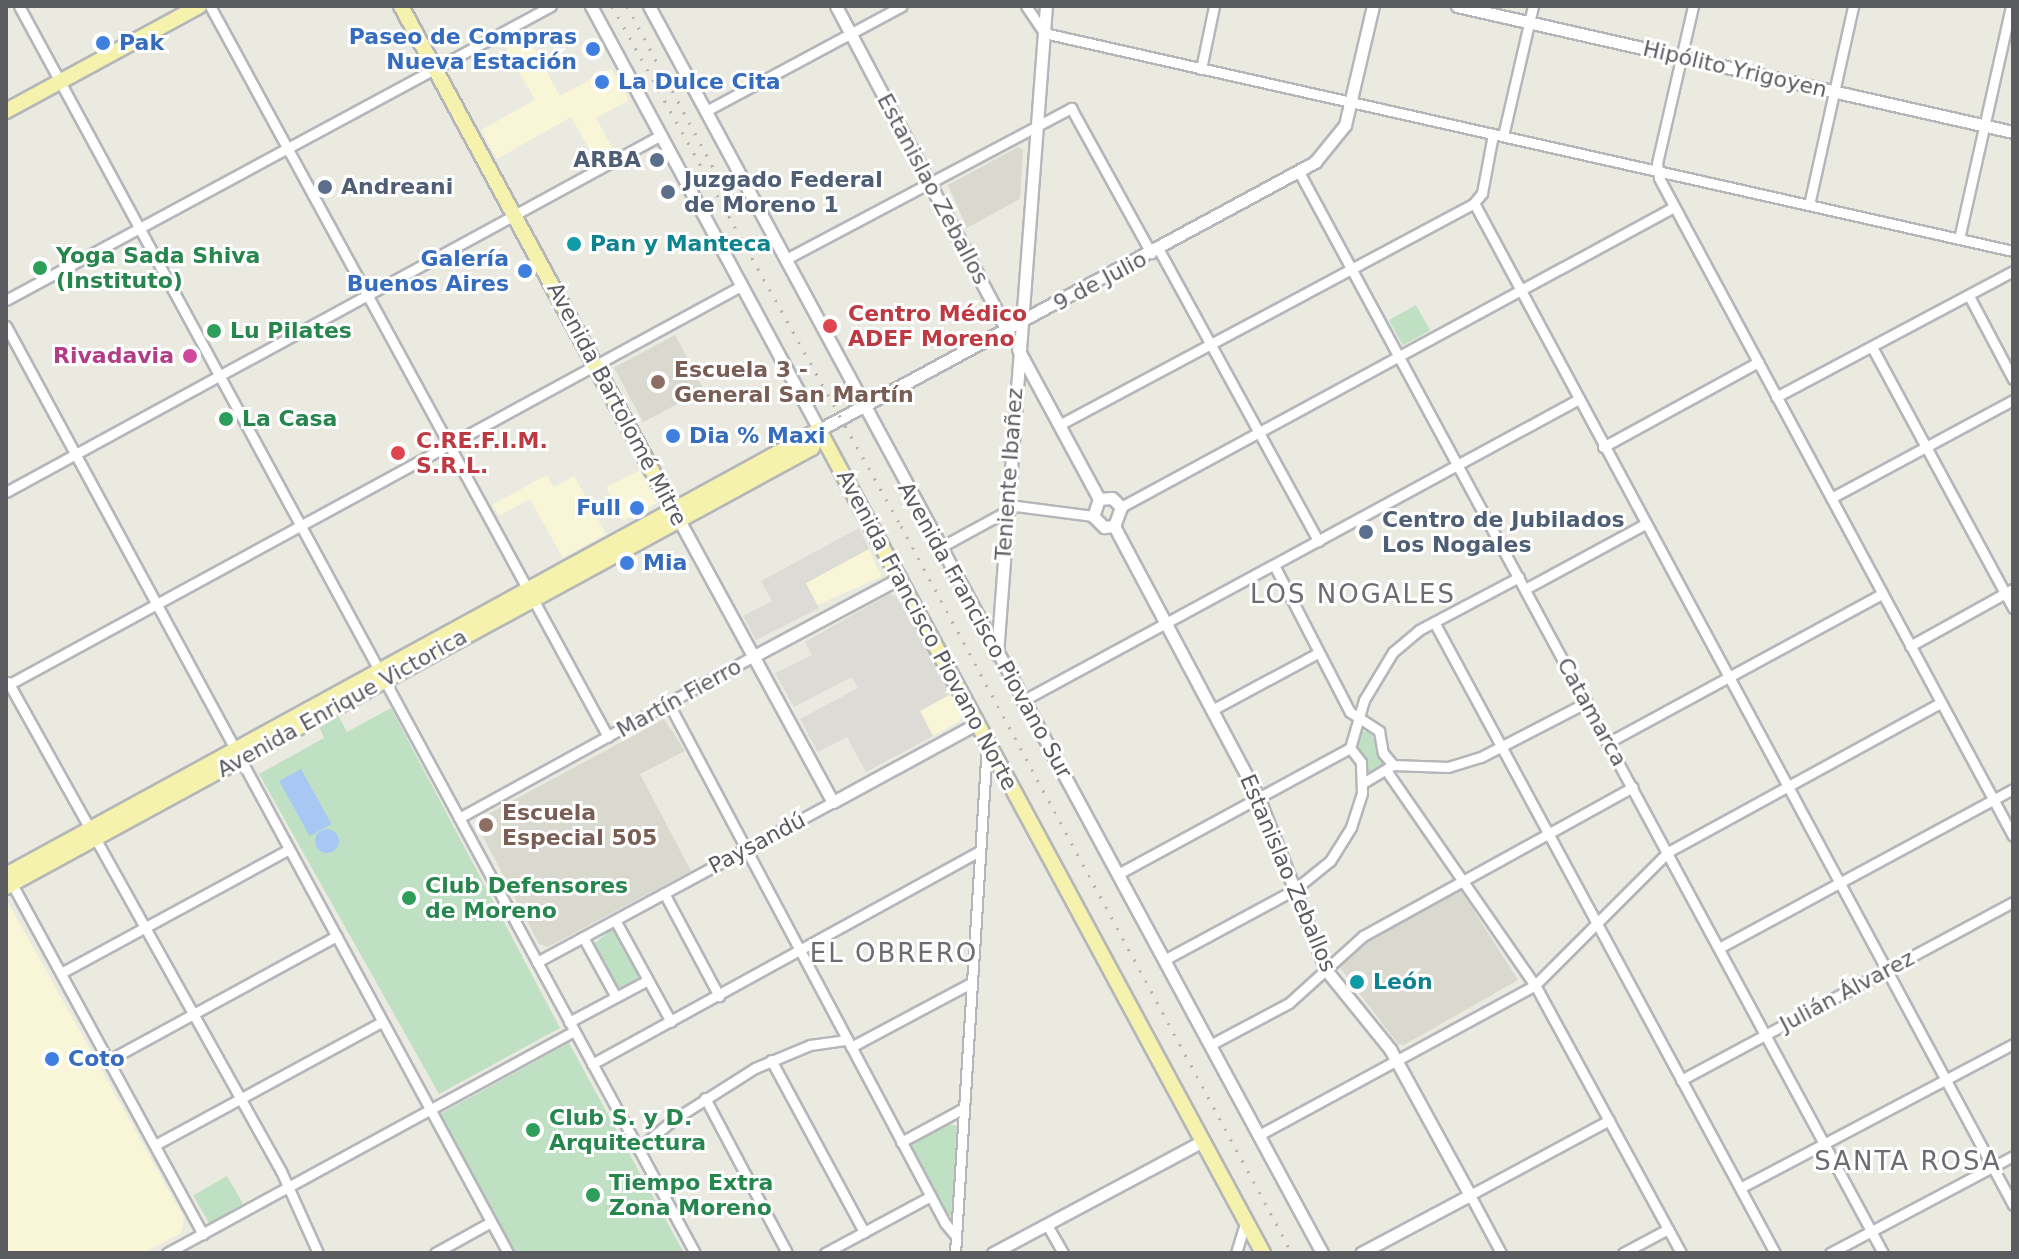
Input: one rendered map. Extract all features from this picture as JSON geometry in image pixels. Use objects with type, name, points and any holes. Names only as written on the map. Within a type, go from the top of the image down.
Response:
[{"type":"main road","points":[[6,111],[199,6]]},
{"type":"main road","name":"Avenida Bartolomé Mitre","points":[[401,6],[676,514]]},
{"type":"main road","name":"Avenida Enrique Victorica","points":[[8,882],[676,514],[819,430]]},
{"type":"main road","name":"Avenida Francisco Piovano Norte","points":[[819,430],[1263,1253]]},
{"type":"street","points":[[19,6],[695,1253]]},
{"type":"street","points":[[210,6],[608,737]]},
{"type":"street","points":[[6,300],[551,6]]},
{"type":"street","name":"Avenida Francisco Piovano Norte","points":[[591,6],[819,430]]},
{"type":"street","name":"Avenida Francisco Piovano Sur","points":[[649,6],[1322,1253]]},
{"type":"street","name":"Estanislao Zeballos","points":[[836,6],[930,182],[1013,327],[1017,347],[1099,499]]},
{"type":"street","points":[[706,111],[902,6]]},
{"type":"street","points":[[1026,6],[1044,33],[2013,251]]},
{"type":"street","points":[[1013,327],[1046,6]]},
{"type":"street","points":[[1201,69],[1214,6]]},
{"type":"street","points":[[1351,102],[1373,6]]},
{"type":"street","name":"Hipólito Yrigoyen","points":[[1457,6],[2013,132]]},
{"type":"street","points":[[1059,425],[1474,203],[1482,193],[1533,6]]},
{"type":"street","points":[[1693,6],[1657,170],[1674,207],[2013,836]]},
{"type":"street","points":[[1809,205],[1853,6]]},
{"type":"street","points":[[1959,239],[2011,6]]},
{"type":"street","name":"9 de Julio","points":[[819,430],[1299,172],[1335,143],[1351,102]]},
{"type":"street","points":[[786,259],[1071,108],[1210,344],[1318,541]]},
{"type":"street","points":[[6,492],[661,135]]},
{"type":"street","name":"Catamarca","points":[[1299,172],[1883,1253]]},
{"type":"street","points":[[1474,203],[2013,1205]]},
{"type":"street","points":[[939,548],[1007,509],[1022,505],[1093,516],[1104,527],[1114,526],[1121,507],[1674,207]]},
{"type":"street","points":[[1776,397],[2013,271]]},
{"type":"street","points":[[318,1253],[241,1100],[147,927],[7,683],[741,286]]},
{"type":"street","points":[[1969,296],[2013,379]]},
{"type":"street","points":[[6,326],[508,1253]]},
{"type":"street","name":"Teniente Ibañez","points":[[997,654],[1017,347]]},
{"type":"street","points":[[1872,347],[2009,591],[2013,608]]},
{"type":"street","points":[[1603,447],[1758,362]]},
{"type":"street","points":[[1022,701],[1579,399]]},
{"type":"street","points":[[1831,498],[2013,400]]},
{"type":"street","points":[[1093,516],[1099,499],[1112,498],[1121,507]]},
{"type":"street","name":"Avenida Bartolomé Mitre","points":[[676,514],[833,802]]},
{"type":"street","points":[[1525,589],[1645,524]]},
{"type":"street","name":"Estanislao Zeballos","points":[[1114,526],[1258,797],[1326,970],[1397,1060],[1501,1253]]},
{"type":"street","points":[[1274,565],[1318,653],[1357,719],[1379,731],[1383,753],[1391,769],[1535,985],[1681,1253]]},
{"type":"street","points":[[1118,874],[1350,748],[1357,719],[1377,673],[1393,652],[1434,622],[1519,577]]},
{"type":"street","name":"Martín Fierro","points":[[459,818],[900,578]]},
{"type":"street","points":[[1910,646],[2009,591]]},
{"type":"street","points":[[1609,742],[1882,594]]},
{"type":"street","points":[[1434,622],[1775,1253]]},
{"type":"street","points":[[1212,710],[1318,653]]},
{"type":"street","points":[[1363,783],[1391,769],[1448,767],[1502,749],[1587,702]]},
{"type":"street","points":[[1259,1135],[1535,985],[1668,852],[1940,703]]},
{"type":"street","points":[[669,704],[799,953],[901,1142],[956,1236]]},
{"type":"street","name":"Paysandú","points":[[537,962],[978,723]]},
{"type":"street","points":[[955,1253],[987,741]]},
{"type":"street","points":[[1164,960],[1294,890],[1341,846],[1359,808],[1363,783],[1359,757],[1350,748]]},
{"type":"street","points":[[1210,1045],[1289,1003],[1363,936],[1633,787]]},
{"type":"street","points":[[1719,948],[2013,789]]},
{"type":"street","points":[[61,973],[288,850]]},
{"type":"street","points":[[592,1064],[980,851]]},
{"type":"street","points":[[8,882],[203,1234]]},
{"type":"street","points":[[664,893],[719,996]]},
{"type":"street","name":"Julián Álvarez","points":[[1681,1080],[2013,902]]},
{"type":"street","points":[[615,920],[671,1022]]},
{"type":"street","points":[[109,1060],[336,936]]},
{"type":"street","points":[[583,937],[616,997]]},
{"type":"street","points":[[167,1253],[430,1110],[648,980]]},
{"type":"street","points":[[638,1149],[705,1098],[771,1060],[810,1045],[849,1043],[971,983]]},
{"type":"street","points":[[155,1145],[382,1022]]},
{"type":"street","points":[[1740,1188],[2013,1044]]},
{"type":"street","points":[[771,1060],[864,1232]]},
{"type":"street","points":[[705,1098],[787,1253]]},
{"type":"street","points":[[901,1142],[962,1109]]},
{"type":"street","points":[[1361,1253],[1609,1120]]},
{"type":"street","points":[[993,1253],[1203,1141]]},
{"type":"street","points":[[1830,1253],[2013,1156]]},
{"type":"street","points":[[825,1253],[931,1196]]},
{"type":"street","points":[[1236,1253],[1246,1221]]},
{"type":"street","points":[[435,1253],[491,1222]]},
{"type":"street","points":[[1047,1225],[1063,1253]]},
{"type":"street","points":[[1623,1253],[1668,1229]]},
{"type":"street","points":[[187,1242],[193,1253]]},
{"type":"shaded area","name":"La Dulce Cita","points":[[526,33],[560,96],[611,68],[629,100],[596,118],[613,149],[595,159],[571,117],[497,159],[481,130],[535,100],[504,44]]},
{"type":"shaded area","points":[[1018,147],[1023,150],[1020,199],[967,228],[948,185]]},
{"type":"shaded area","name":"Escuela 3 - General San Martín","points":[[675,335],[704,390],[643,422],[614,367]]},
{"type":"shaded area","points":[[640,470],[657,503],[623,520],[606,487]]},
{"type":"shaded area","points":[[547,475],[554,487],[574,476],[606,534],[563,558],[530,499],[499,516],[492,505]]},
{"type":"shaded area","points":[[859,528],[869,549],[806,583],[819,608],[756,640],[743,616],[772,601],[761,581]]},
{"type":"shaded area","points":[[869,549],[881,576],[815,606],[803,578]]},
{"type":"shaded area","points":[[889,594],[896,596],[951,694],[920,711],[933,736],[866,772],[847,737],[818,752],[800,719],[858,688],[852,677],[794,707],[775,673],[812,655],[805,642]]},
{"type":"shaded area","points":[[951,694],[962,713],[960,721],[933,736],[920,711]]},
{"type":"shaded area","points":[[664,719],[685,751],[640,774],[691,871],[548,947],[539,944],[477,825],[479,819]]},
{"type":"shaded area","points":[[1460,889],[1518,980],[1404,1045],[1398,1044],[1340,968],[1358,947]]},
{"type":"shaded area","name":"Coto","points":[[6,899],[184,1218],[181,1233],[144,1253],[6,1253]]},
{"type":"green space","points":[[1416,305],[1430,330],[1403,345],[1389,320]]},
{"type":"green space","name":"Club Defensores de Moreno","points":[[391,708],[560,1028],[439,1094],[259,774],[324,738],[319,726],[338,715],[347,732]]},
{"type":"green space","points":[[1370,731],[1386,766],[1367,776],[1364,756],[1355,746],[1359,732]]},
{"type":"green space","points":[[611,930],[616,930],[639,970],[637,980],[623,988],[616,986],[594,944]]},
{"type":"green space","points":[[569,1043],[684,1253],[516,1253],[440,1114]]},
{"type":"green space","points":[[947,1124],[957,1126],[952,1215],[945,1216],[910,1146]]},
{"type":"green space","points":[[227,1176],[243,1204],[209,1223],[193,1196]]},
{"type":"water","points":[[301,769],[332,824],[310,836],[279,781]]},
{"type":"water","points":[[327,829],[336,832],[339,841],[336,850],[327,853],[318,850],[315,841],[318,832]]},
{"type":"railway","points":[[612,6],[901,526],[1292,1253]]},
{"type":"railway","points":[[627,6],[732,203]]},
{"type":"place","name":"Pak","points":[[103,43]]},
{"type":"place","name":"Paseo de Compras Nueva Estación","points":[[593,49]]},
{"type":"place","name":"La Dulce Cita","points":[[602,82]]},
{"type":"place","name":"ARBA","points":[[657,160]]},
{"type":"place","name":"Andreani","points":[[325,187]]},
{"type":"place","name":"Juzgado Federal de Moreno 1","points":[[668,192]]},
{"type":"place","name":"Pan y Manteca","points":[[574,244]]},
{"type":"place","name":"Yoga Sada Shiva (Instituto)","points":[[40,268]]},
{"type":"place","name":"Galería Buenos Aires","points":[[525,271]]},
{"type":"place","name":"Centro Médico ADEF Moreno","points":[[830,326]]},
{"type":"place","name":"Lu Pilates","points":[[214,331]]},
{"type":"place","name":"Rivadavia","points":[[190,356]]},
{"type":"place","name":"Escuela 3 - General San Martín","points":[[658,382]]},
{"type":"place","name":"La Casa","points":[[226,419]]},
{"type":"place","name":"Dia % Maxi","points":[[673,436]]},
{"type":"place","name":"C.RE.F.I.M. S.R.L.","points":[[398,453]]},
{"type":"place","name":"Full","points":[[637,508]]},
{"type":"place","name":"Centro de Jubilados Los Nogales","points":[[1366,532]]},
{"type":"place","name":"Mia","points":[[627,563]]},
{"type":"place","name":"Escuela Especial 505","points":[[486,825]]},
{"type":"place","name":"Club Defensores de Moreno","points":[[409,898]]},
{"type":"place","name":"León","points":[[1357,982]]},
{"type":"place","name":"Coto","points":[[52,1059]]},
{"type":"place","name":"Club S. y D. Arquitectura","points":[[533,1130]]},
{"type":"place","name":"Tiempo Extra Zona Moreno","points":[[593,1195]]},
{"type":"district","name":"LOS NOGALES","points":[[1353,595]]},
{"type":"district","name":"EL OBRERO","points":[[894,954]]},
{"type":"district","name":"SANTA ROSA","points":[[1908,1162]]}]
